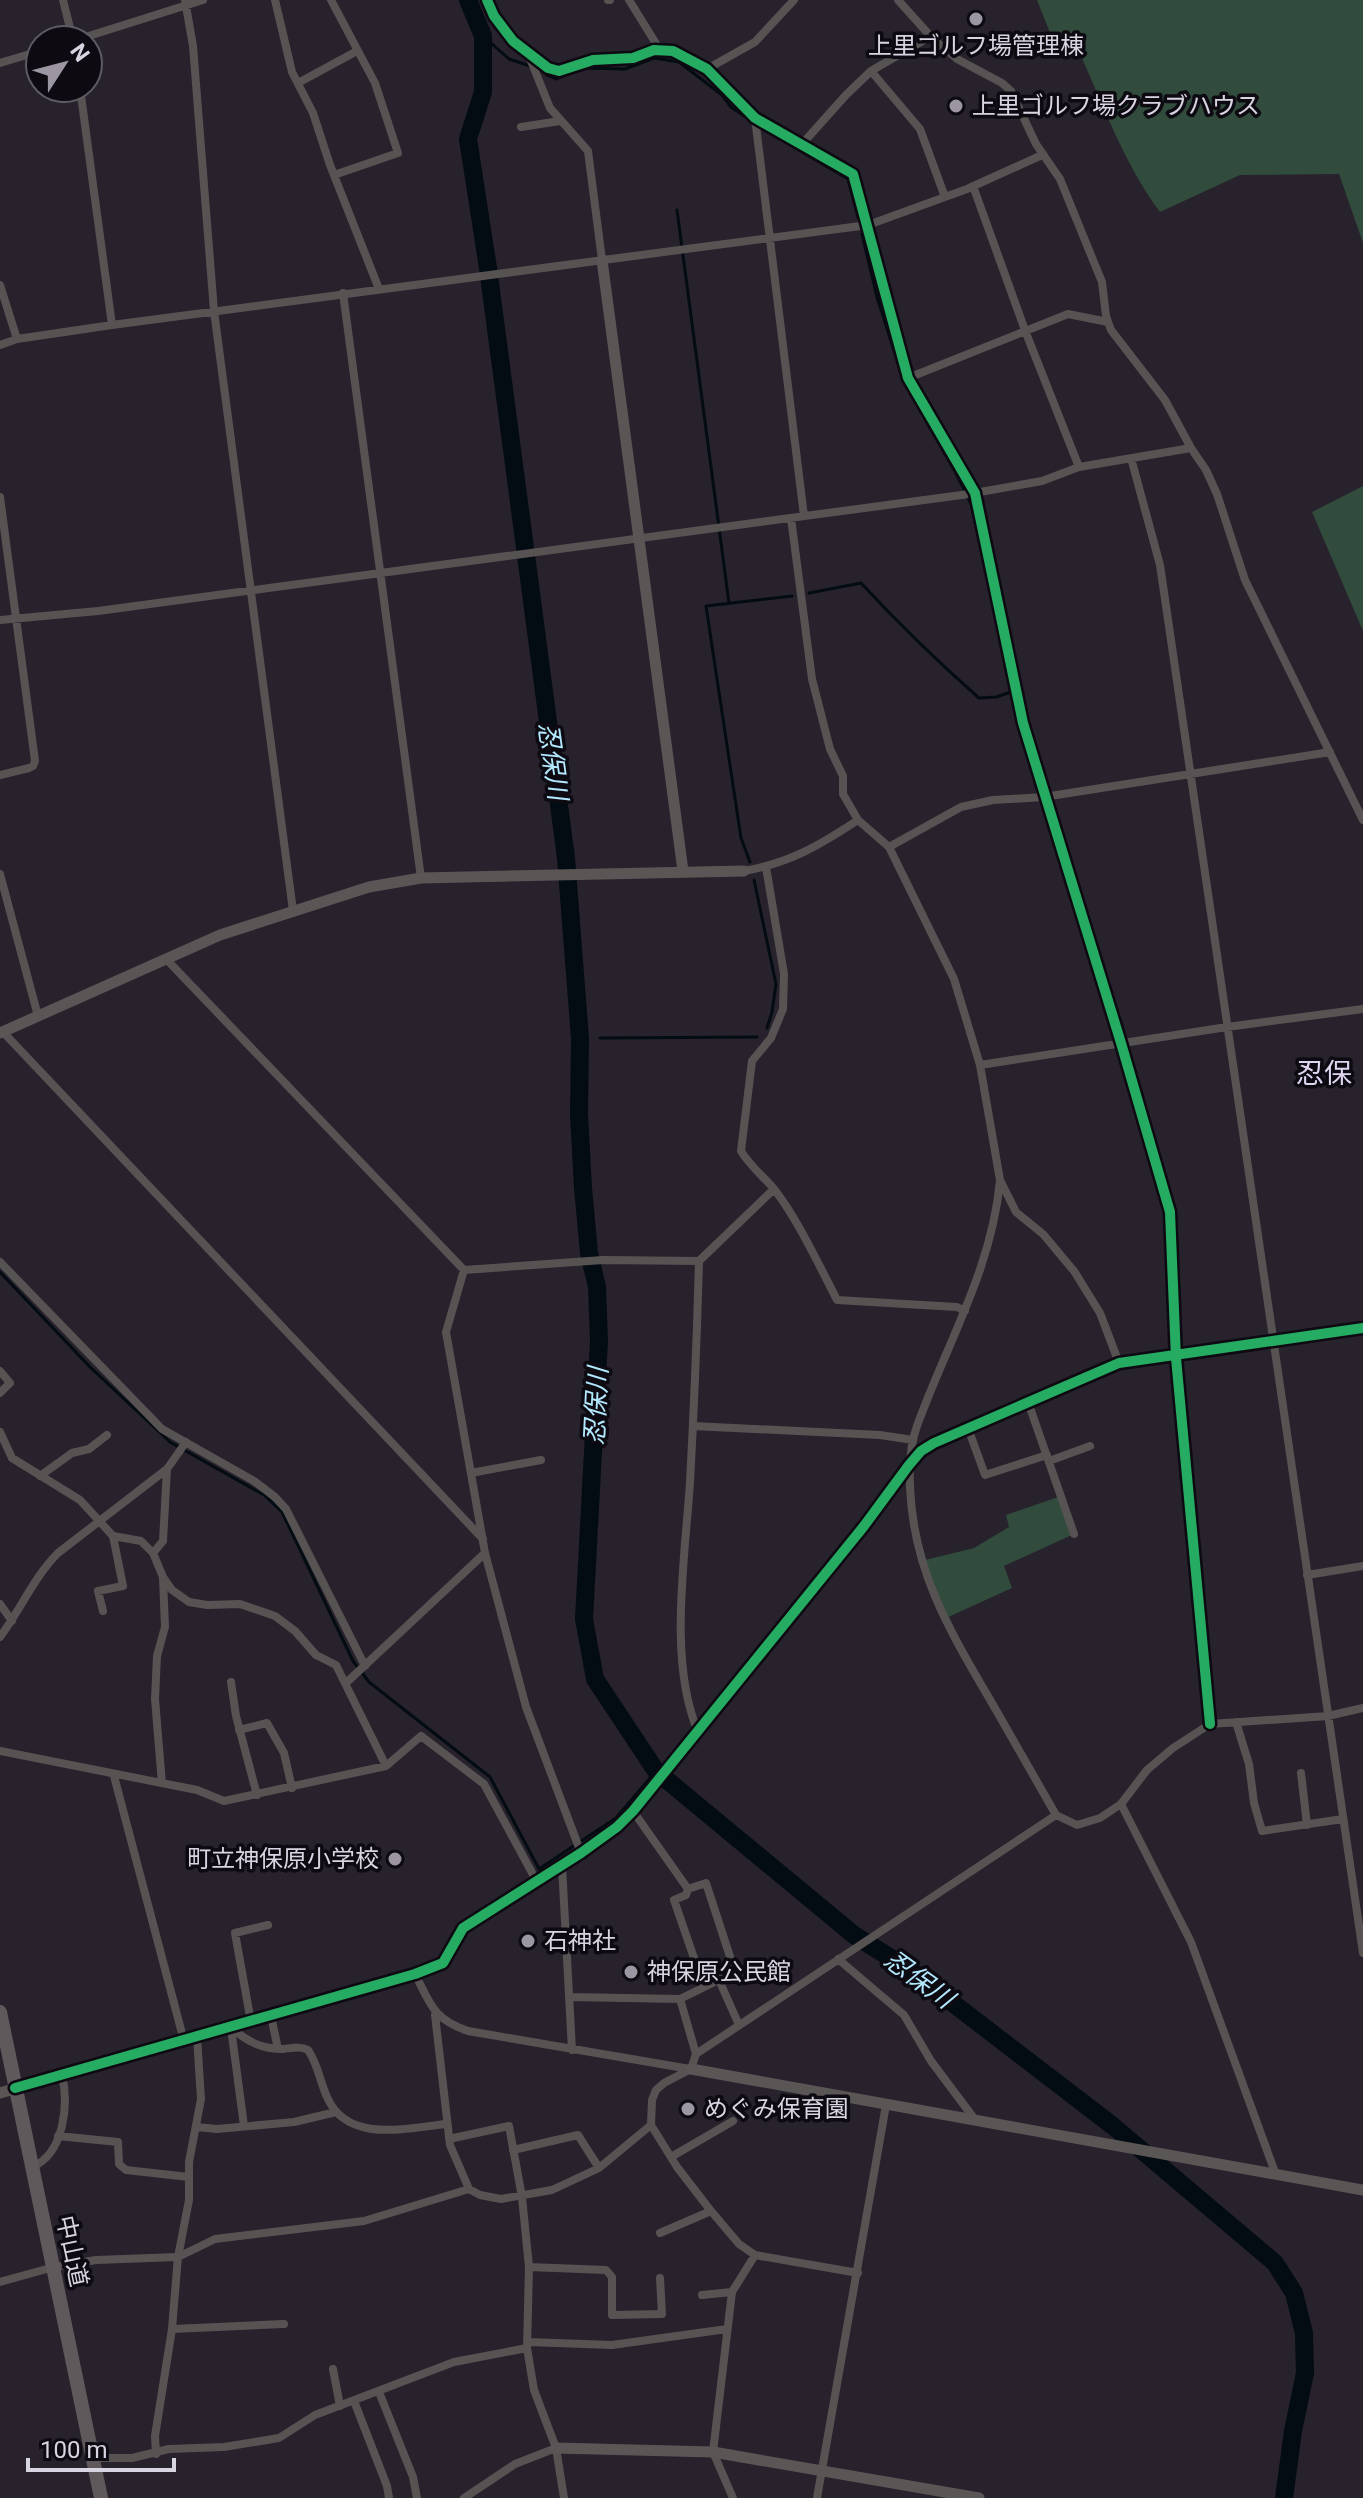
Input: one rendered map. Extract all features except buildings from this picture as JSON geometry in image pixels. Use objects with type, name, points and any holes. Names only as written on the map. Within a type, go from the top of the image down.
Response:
[{"type":"highway","name":"中山道","points":[[0,2012],[101,2498]]},
{"type":"street","points":[[63,0],[70,24]]},
{"type":"street","points":[[104,30],[203,0]]},
{"type":"street","points":[[275,0],[292,72],[313,113],[379,289]]},
{"type":"street","points":[[331,0],[375,83],[398,153],[334,175]]},
{"type":"street","points":[[487,0],[513,41],[548,68],[559,71],[593,60],[633,58],[660,50],[673,51],[707,69],[755,118],[853,174],[908,378],[975,493],[1021,716],[1170,1212],[1176,1354],[1210,1724]]},
{"type":"street","points":[[629,0],[660,50]]},
{"type":"street","points":[[707,69],[755,42],[784,4],[794,0]]},
{"type":"street","points":[[900,1],[931,36],[957,59],[1011,91],[1042,155],[1060,179],[1102,282],[1111,330],[1165,400],[1206,470],[1246,582],[1363,820]]},
{"type":"street","points":[[186,4],[193,46],[214,311],[293,911]]},
{"type":"street","points":[[803,143],[871,71],[931,36]]},
{"type":"street","points":[[298,83],[357,51]]},
{"type":"street","points":[[529,55],[550,108],[588,151],[683,871]]},
{"type":"street","points":[[0,63],[24,56]]},
{"type":"street","points":[[871,71],[920,129],[945,197]]},
{"type":"street","points":[[82,104],[112,325]]},
{"type":"street","points":[[755,118],[804,516]]},
{"type":"street","points":[[521,127],[560,121]]},
{"type":"street","points":[[0,345],[17,339],[343,293],[868,225],[973,186],[1042,155]]},
{"type":"street","points":[[973,186],[1079,467]]},
{"type":"street","points":[[0,285],[17,339]]},
{"type":"street","points":[[343,293],[421,878]]},
{"type":"street","points":[[908,378],[1068,314],[1108,322]]},
{"type":"street","points":[[0,620],[98,611],[975,493],[1042,481],[1079,467],[1191,448]]},
{"type":"street","points":[[1131,458],[1160,565],[1363,1953]]},
{"type":"street","points":[[0,497],[35,761],[29,768],[0,775]]},
{"type":"street","points":[[791,518],[812,679],[830,749],[843,776],[843,794],[858,820],[889,847],[954,979],[980,1065],[1000,1180],[998,1212],[991,1241],[913,1440],[909,1465],[916,1542],[936,1602],[1056,1815],[1077,1825],[1100,1818],[1121,1804],[1147,1770],[1173,1748],[1210,1724],[1328,1716],[1363,1708]]},
{"type":"street","points":[[889,847],[961,807],[993,800],[1044,797],[1330,752]]},
{"type":"street","points":[[483,1539],[1,1033],[220,935],[369,887],[421,878],[744,871],[766,867],[811,851],[858,820]]},
{"type":"street","points":[[766,867],[784,974],[783,1009],[771,1038],[752,1061],[741,1151],[749,1164],[774,1189],[837,1300],[957,1307],[965,1311]]},
{"type":"street","points":[[0,874],[38,1016]]},
{"type":"street","points":[[167,960],[464,1270]]},
{"type":"street","points":[[980,1065],[1363,1009]]},
{"type":"street","points":[[1000,1180],[1016,1212],[1043,1234],[1074,1271],[1100,1313],[1119,1363]]},
{"type":"street","points":[[698,1732],[692,1718],[680,1648],[699,1261],[774,1189]]},
{"type":"street","points":[[464,1270],[603,1260],[699,1261]]},
{"type":"street","points":[[0,1262],[162,1429],[254,1481],[286,1509],[365,1666]]},
{"type":"street","points":[[464,1270],[446,1332],[485,1553],[526,1707],[581,1853]]},
{"type":"street","points":[[0,2093],[415,1974],[443,1963],[463,1928],[581,1853],[633,1811],[864,1526],[909,1465],[921,1451],[934,1443],[1119,1363],[1363,1328]]},
{"type":"street","points":[[0,1371],[10,1383],[0,1393]]},
{"type":"street","points":[[1028,1402],[1074,1534]]},
{"type":"street","points":[[693,1426],[880,1435],[913,1440]]},
{"type":"street","points":[[968,1428],[985,1475],[1090,1446]]},
{"type":"street","points":[[0,1432],[12,1458],[80,1500],[113,1536],[123,1586],[98,1591],[103,1611]]},
{"type":"street","points":[[40,1476],[72,1453],[89,1449],[107,1435]]},
{"type":"street","points":[[0,1637],[44,1567],[167,1469],[186,1442]]},
{"type":"street","points":[[471,1473],[541,1460]]},
{"type":"street","points":[[153,1553],[163,1541],[167,1469]]},
{"type":"street","points":[[113,1536],[141,1541],[153,1553],[172,1590],[189,1602],[240,1604],[275,1616],[295,1631],[316,1655],[336,1665],[386,1766]]},
{"type":"street","points":[[346,1683],[485,1553]]},
{"type":"street","points":[[1307,1575],[1363,1566]]},
{"type":"street","points":[[162,1783],[155,1699],[157,1656],[165,1627],[163,1577]]},
{"type":"street","points":[[0,1604],[12,1621]]},
{"type":"street","points":[[231,1682],[239,1730],[257,1795]]},
{"type":"street","points":[[1236,1722],[1249,1764],[1254,1803],[1262,1831],[1343,1819]]},
{"type":"street","points":[[239,1730],[267,1723],[284,1753],[292,1788]]},
{"type":"street","points":[[0,1751],[197,1790],[224,1801],[386,1766],[421,1736],[484,1784],[537,1882]]},
{"type":"street","points":[[1301,1773],[1307,1825]]},
{"type":"street","points":[[114,1776],[184,2041]]},
{"type":"street","points":[[1121,1804],[1191,1942],[1276,2175]]},
{"type":"street","points":[[633,1811],[688,1889]]},
{"type":"street","points":[[696,2054],[1056,1815]]},
{"type":"street","points":[[562,1866],[572,2050]]},
{"type":"street","points":[[569,1997],[680,1999],[735,1972],[706,1883],[688,1889]]},
{"type":"street","points":[[688,1889],[686,1895],[674,1900],[704,1987]]},
{"type":"street","points":[[1354,1900],[1363,1907]]},
{"type":"street","points":[[251,2022],[235,1933],[268,1925]]},
{"type":"street","points":[[838,1959],[904,2015],[931,2061],[976,2121]]},
{"type":"street","points":[[415,1974],[435,2015],[446,2124],[454,2158],[469,2189],[480,2195],[501,2199],[552,2190],[599,2168],[651,2125]]},
{"type":"street","points":[[719,1980],[739,2025]]},
{"type":"street","points":[[680,1999],[696,2054],[691,2069],[664,2083],[656,2090],[652,2100],[651,2125],[671,2157],[739,2244],[755,2255],[858,2273]]},
{"type":"street","points":[[435,2015],[449,2025],[468,2031],[1363,2190]]},
{"type":"street","points":[[271,2016],[278,2049]]},
{"type":"street","points":[[231,2027],[243,2038],[258,2045],[308,2050],[336,2112],[363,2128],[374,2131],[446,2124]]},
{"type":"street","points":[[231,2027],[244,2126]]},
{"type":"street","points":[[156,2454],[155,2436],[201,2099],[197,2037]]},
{"type":"street","points":[[32,2167],[44,2163],[58,2136],[66,2093],[62,2075]]},
{"type":"street","points":[[817,2498],[886,2105]]},
{"type":"street","points":[[196,2127],[294,2122],[336,2112]]},
{"type":"street","points":[[671,2157],[733,2121]]},
{"type":"street","points":[[449,2139],[509,2126],[522,2197],[529,2267],[527,2345],[534,2390],[556,2448],[564,2498]]},
{"type":"street","points":[[513,2150],[578,2135],[599,2168]]},
{"type":"street","points":[[58,2136],[118,2142],[119,2164],[126,2170],[189,2177]]},
{"type":"street","points":[[0,2282],[54,2267],[125,2257],[178,2257],[215,2239],[364,2221],[469,2189]]},
{"type":"street","points":[[660,2233],[711,2211]]},
{"type":"street","points":[[733,2498],[713,2452],[732,2292],[755,2255]]},
{"type":"street","points":[[529,2267],[606,2270],[612,2277],[612,2315],[662,2314],[660,2278]]},
{"type":"street","points":[[702,2295],[732,2292]]},
{"type":"street","points":[[172,2329],[284,2324]]},
{"type":"street","points":[[93,2458],[132,2458],[169,2449],[224,2447],[279,2438],[315,2415],[454,2362],[527,2345],[612,2345],[727,2329]]},
{"type":"street","points":[[333,2369],[340,2406]]},
{"type":"street","points":[[379,2392],[413,2477],[417,2498]]},
{"type":"street","points":[[354,2401],[389,2498]]},
{"type":"street","points":[[464,2498],[515,2464],[556,2448],[713,2452],[979,2498]]},
{"type":"green space","points":[[1037,0],[1363,0],[1363,243],[1339,174],[1240,175],[1160,212],[1125,153],[1077,47],[1058,53]]},
{"type":"green space","points":[[1363,486],[1363,631],[1312,512]]},
{"type":"green space","points":[[1061,1496],[1074,1534],[1004,1566],[1012,1588],[944,1619],[921,1561],[974,1548],[1009,1527],[1006,1515]]},
{"type":"waterway","name":"忍保川","points":[[468,0],[483,36],[483,92],[468,139],[566,858],[580,1038],[579,1114],[583,1188],[589,1253],[597,1287],[599,1341],[584,1619],[595,1679],[656,1771],[854,1935],[907,1968],[1113,2126],[1275,2263],[1294,2293],[1304,2333],[1305,2373],[1284,2498]]},
{"type":"waterway","points":[[483,36],[509,59],[530,66]]},
{"type":"waterway","points":[[547,75],[557,79],[582,68],[625,69],[654,58],[679,62],[747,118]]},
{"type":"waterway","points":[[764,129],[848,179],[858,217]]},
{"type":"waterway","points":[[677,210],[729,603]]},
{"type":"waterway","points":[[809,593],[861,583],[918,642],[979,698],[1011,692],[972,506],[904,382],[877,297],[862,234]]},
{"type":"waterway","points":[[750,862],[741,838],[706,606],[792,596]]},
{"type":"waterway","points":[[754,880],[776,984],[767,1028]]},
{"type":"waterway","points":[[600,1038],[757,1037]]},
{"type":"waterway","points":[[0,1272],[90,1367],[170,1442],[264,1495],[282,1512],[353,1661],[369,1682],[490,1777],[539,1869],[616,1818],[656,1771]]},
{"type":"cycle path","points":[[487,0],[494,16],[513,41],[548,68],[559,71],[593,60],[633,58],[654,50],[673,51],[707,69],[755,118],[853,174],[908,378],[975,493],[1023,723],[1170,1212],[1176,1358],[1210,1724]]},
{"type":"cycle path","points":[[15,2088],[415,1974],[443,1963],[463,1928],[581,1853],[633,1811],[864,1526],[909,1465],[921,1451],[934,1443],[1119,1363],[1363,1328]]},
{"type":"place","name":"上里ゴルフ場管理棟","points":[[976,19]]},
{"type":"place","name":"上里ゴルフ場クラブハウス","points":[[956,106]]},
{"type":"place","name":"町立神保原小学校","points":[[395,1859]]},
{"type":"place","name":"石神社","points":[[528,1941]]},
{"type":"place","name":"神保原公民館","points":[[631,1972]]},
{"type":"place","name":"めぐみ保育園","points":[[688,2109]]},
{"type":"district","name":"忍保","points":[[1324,1073]]}]
